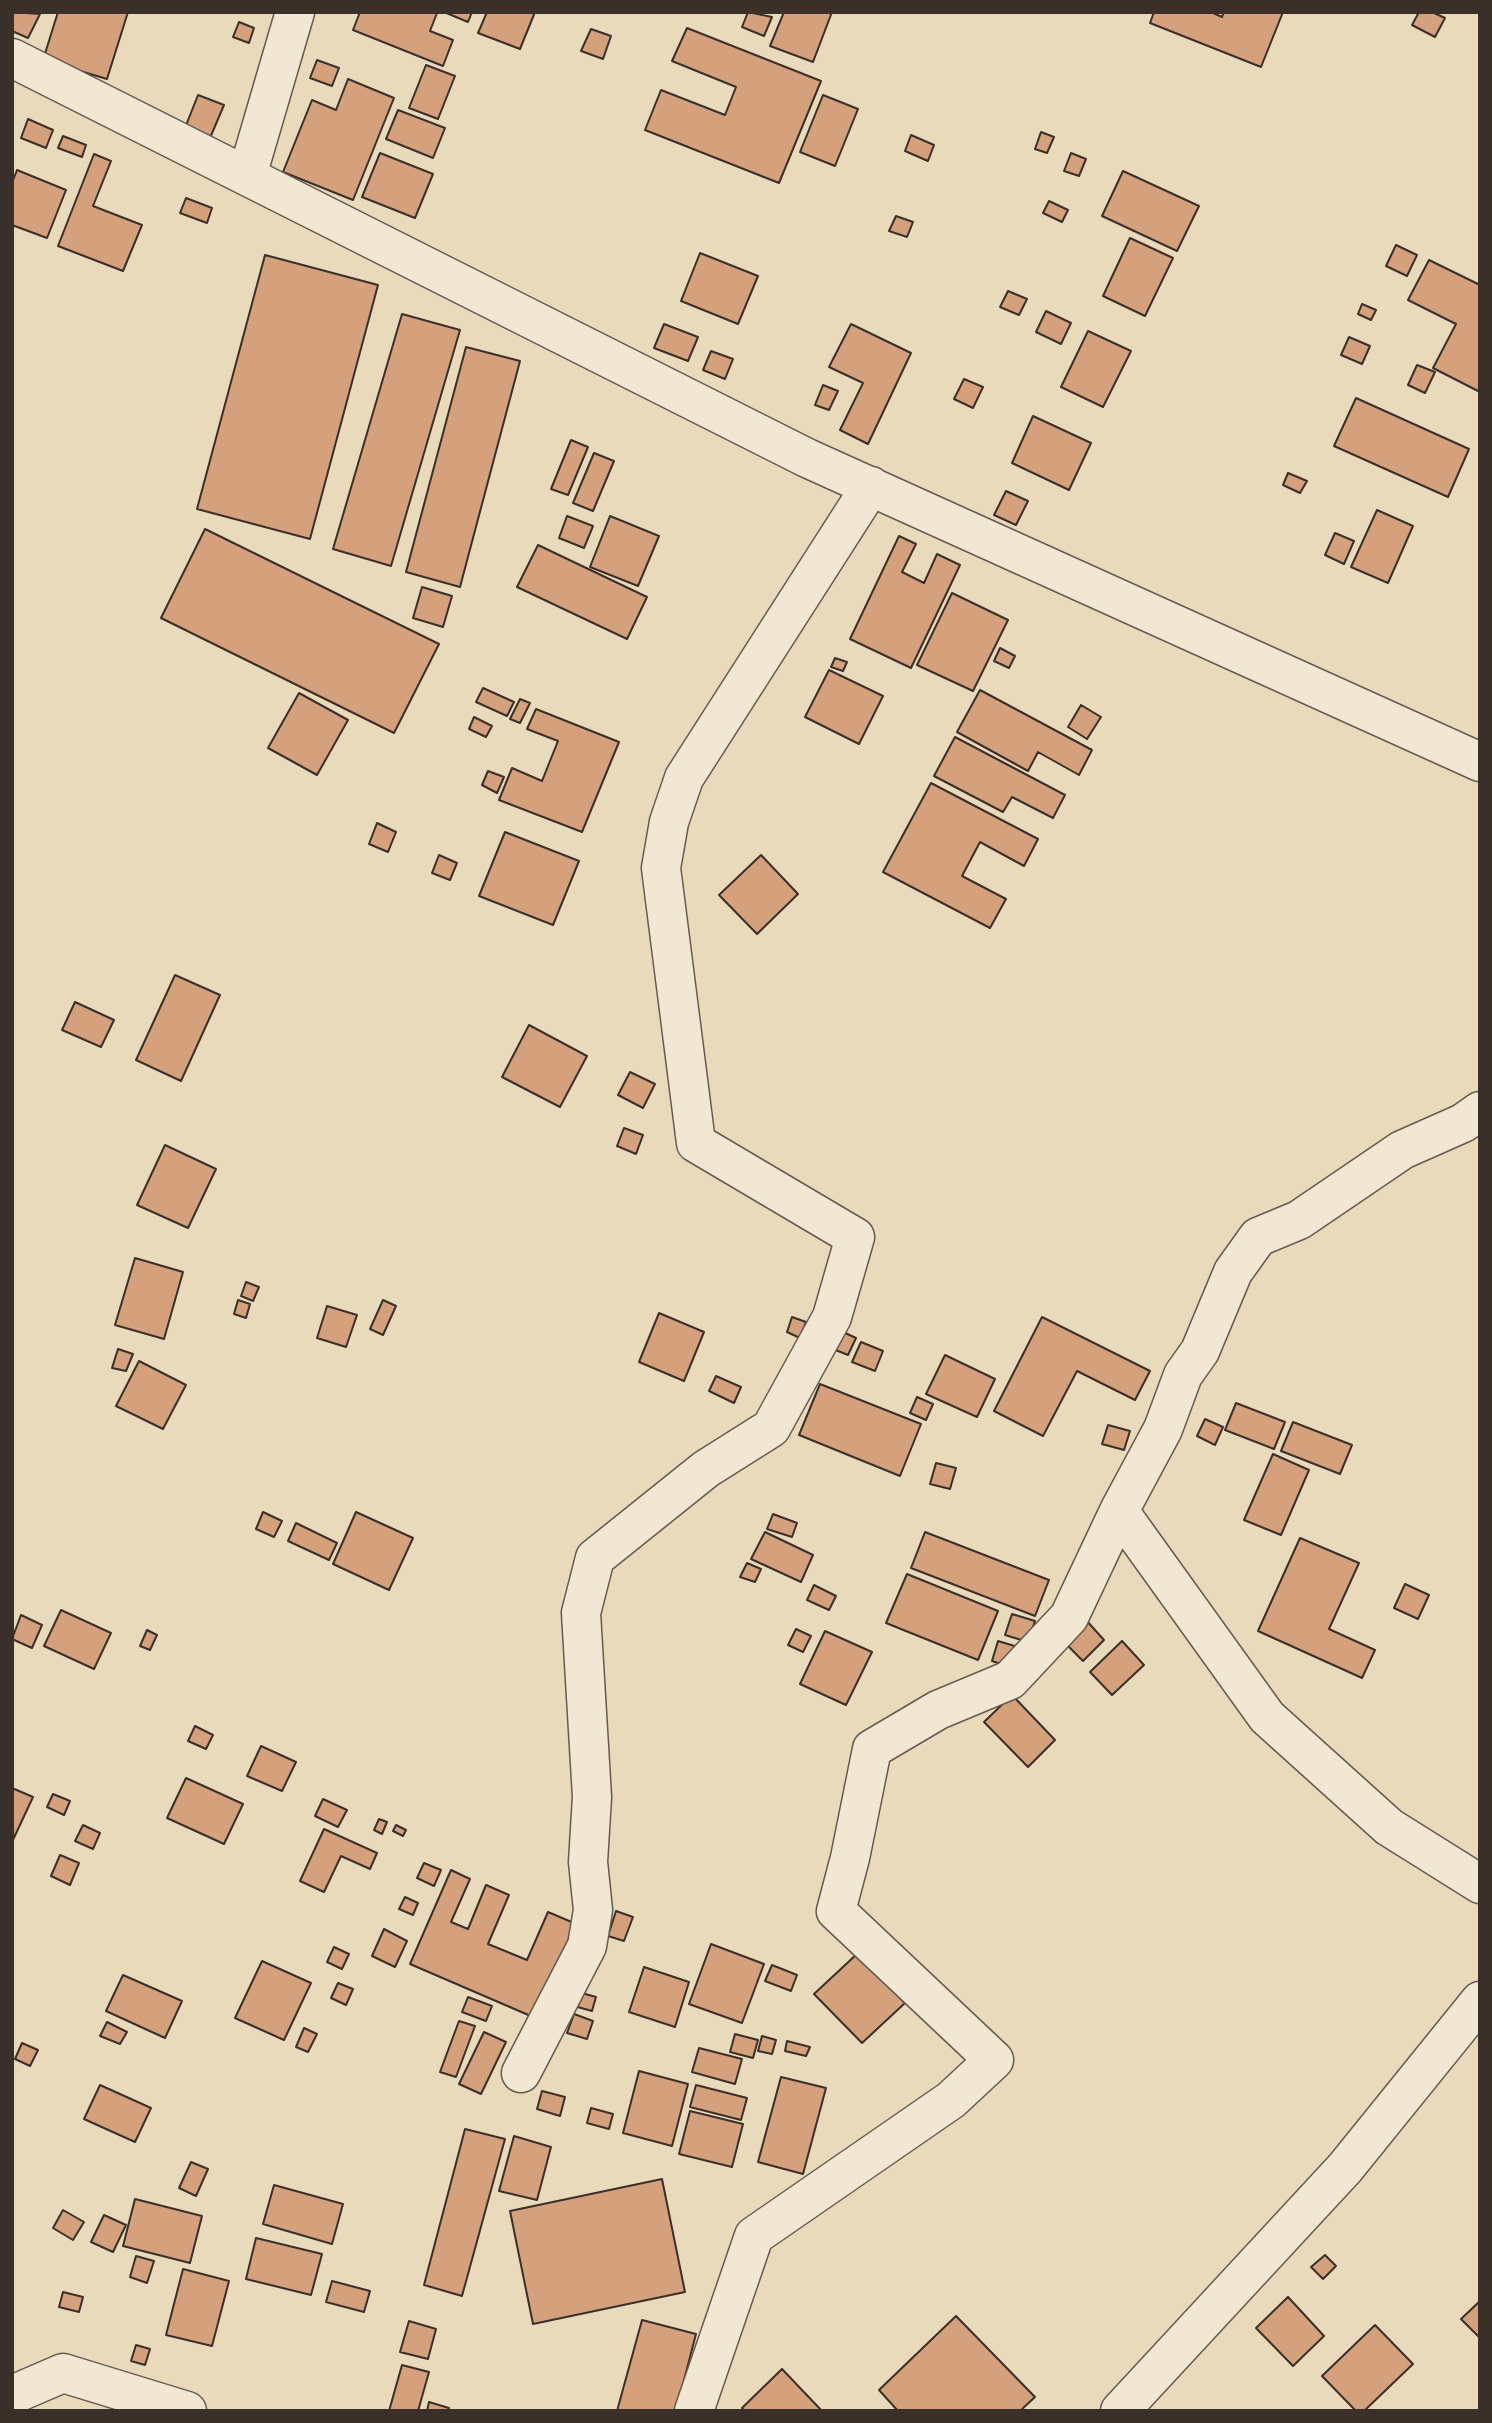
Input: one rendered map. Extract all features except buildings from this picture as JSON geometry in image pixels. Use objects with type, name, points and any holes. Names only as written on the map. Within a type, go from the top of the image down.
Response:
[{"type":"street","points":[[247,176],[295,12]]},
{"type":"street","points":[[12,58],[807,458],[1480,762]]},
{"type":"street","points":[[521,2073],[587,1946],[593,1910],[588,1862],[592,1797],[582,1613],[595,1558],[706,1469],[771,1429],[832,1317],[855,1237],[696,1143],[662,868],[669,822],[684,778],[871,486]]},
{"type":"street","points":[[694,2411],[754,2236],[951,2100],[994,2060],[836,1911],[850,1858],[872,1749],[938,1710],[1010,1679],[1069,1617],[1119,1511],[1163,1429],[1183,1375],[1200,1350],[1233,1272],[1258,1237],[1299,1220],[1402,1150],[1463,1123],[1480,1111]]},
{"type":"street","points":[[1119,1511],[1268,1717],[1389,1826],[1480,1884]]},
{"type":"street","points":[[1120,2411],[1345,2168],[1480,2001]]},
{"type":"street","points":[[12,2395],[62,2373],[187,2411]]}]
